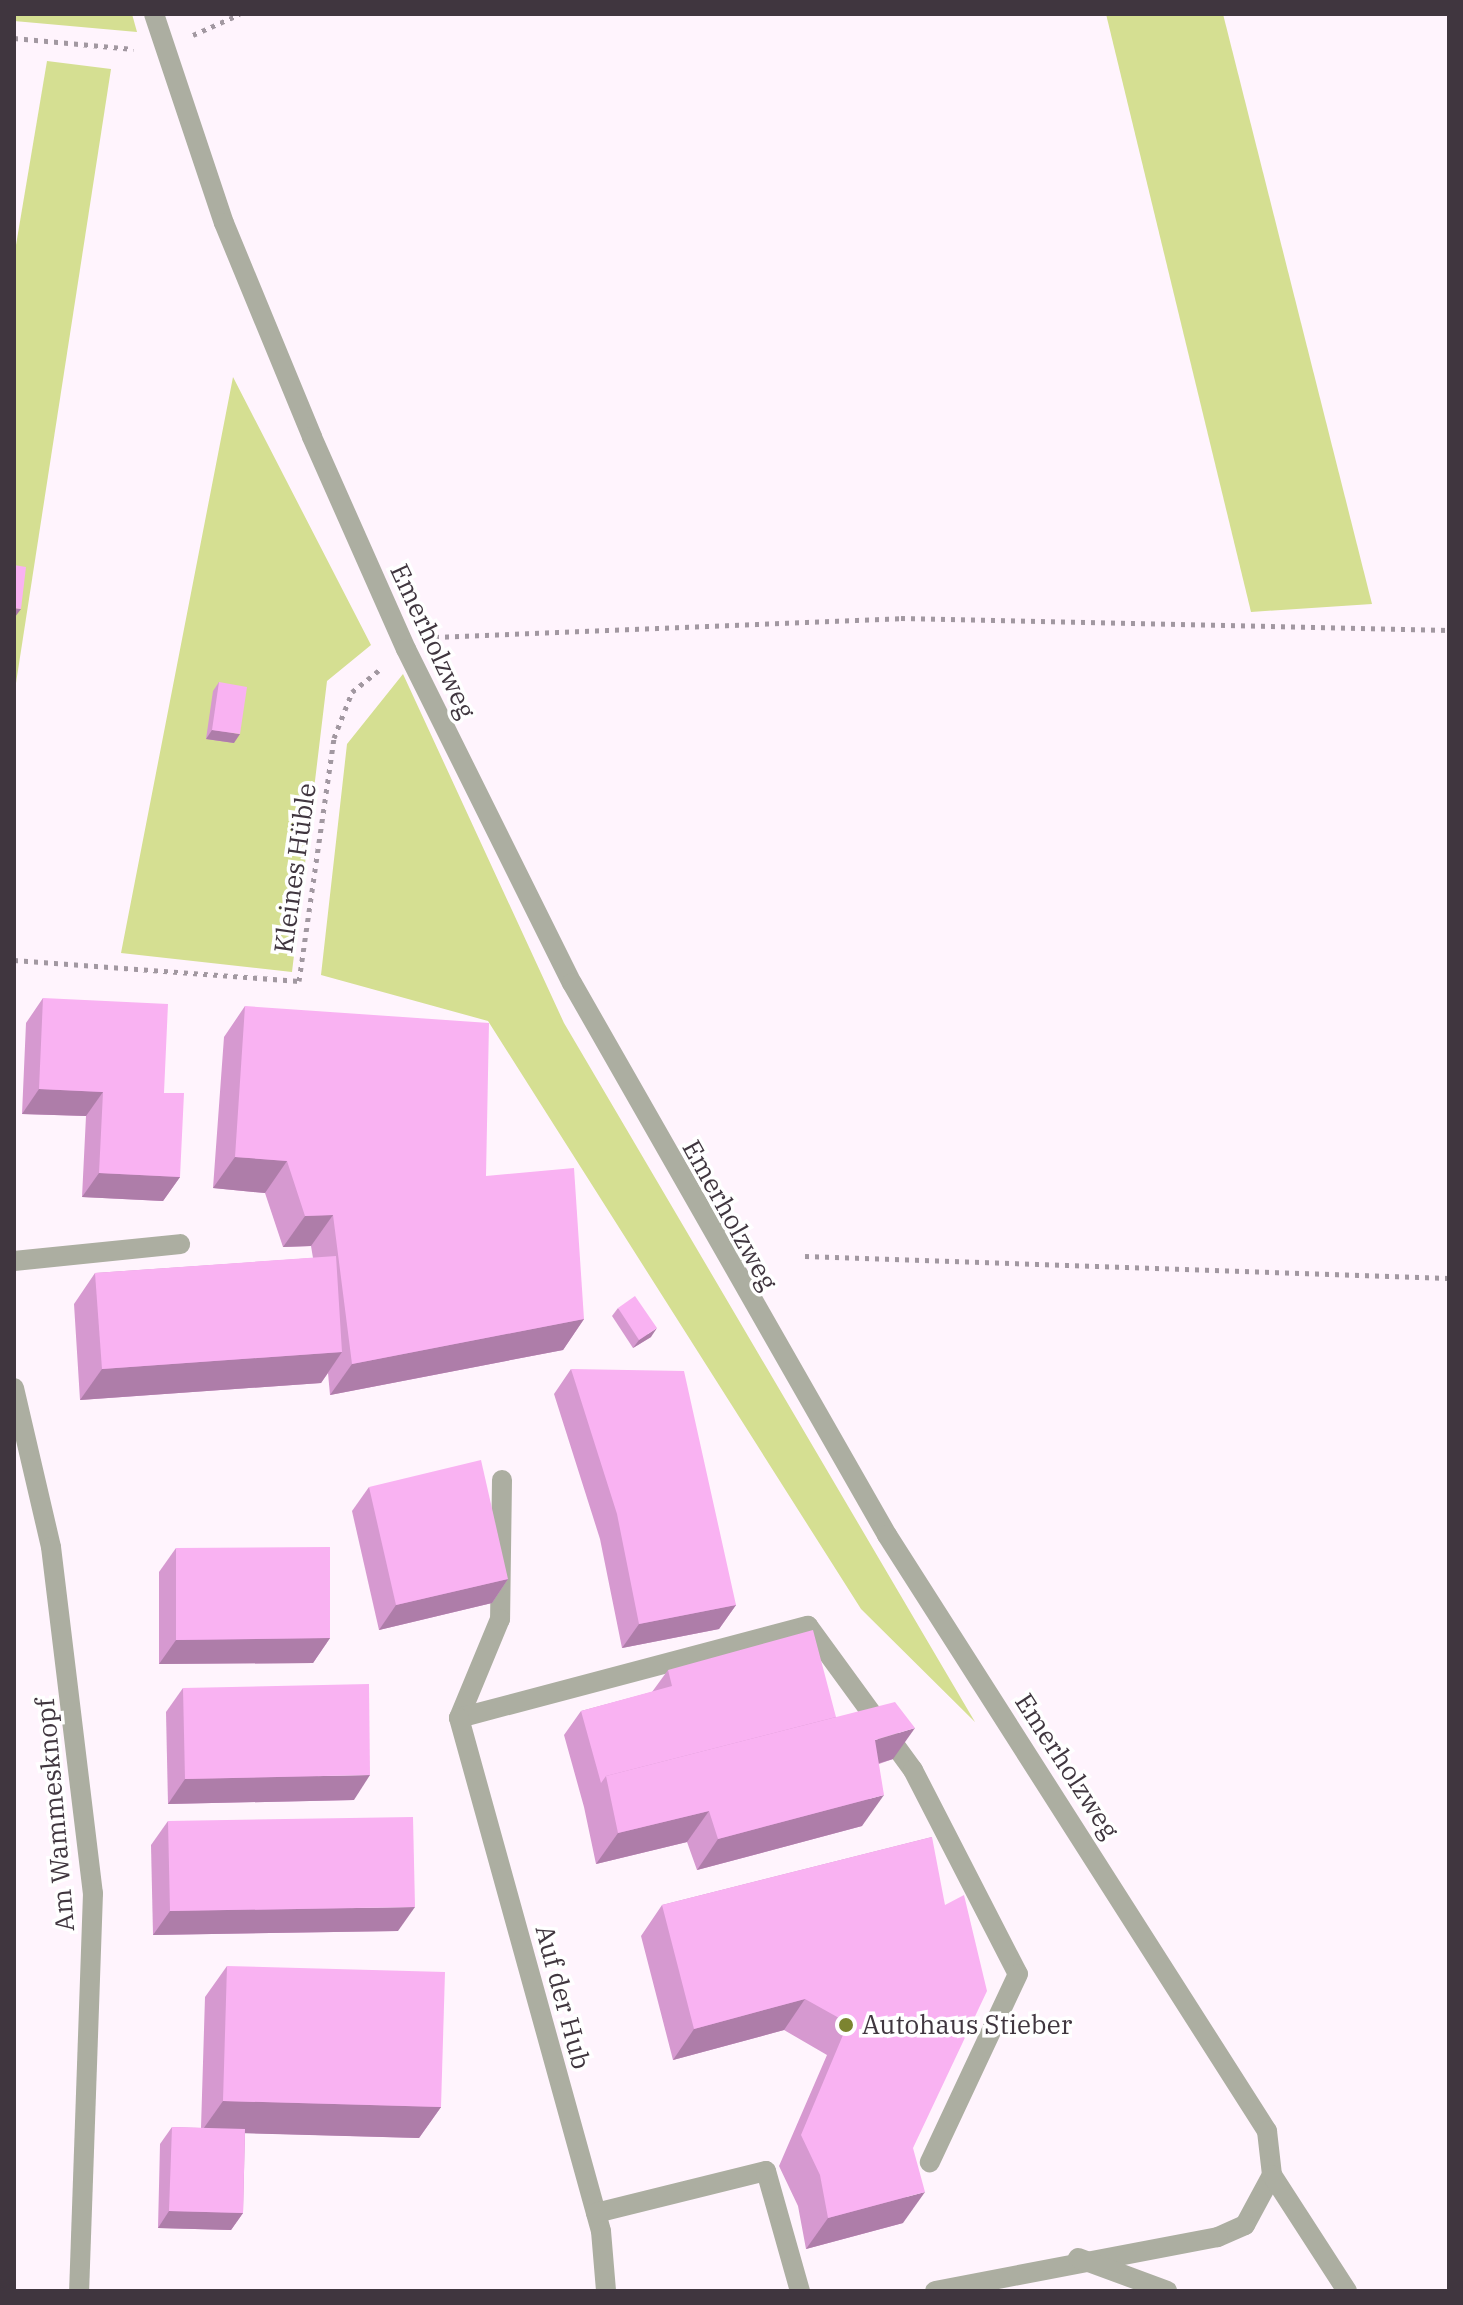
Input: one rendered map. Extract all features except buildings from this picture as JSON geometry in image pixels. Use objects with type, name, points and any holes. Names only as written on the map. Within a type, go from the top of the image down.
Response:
[{"type":"street","name":"Emerholzweg","points":[[154,14],[224,223],[406,649],[572,983],[754,1310],[887,1535],[1267,2131],[1272,2175]]},
{"type":"street","points":[[14,1261],[180,1244]]},
{"type":"street","name":"Am Wammesknopf","points":[[14,1388],[53,1562],[93,1893],[79,2291]]},
{"type":"street","points":[[459,1718],[500,1619],[502,1480]]},
{"type":"street","points":[[459,1718],[808,1626],[913,1770],[1018,1974],[930,2162]]},
{"type":"street","name":"Auf der Hub","points":[[459,1718],[596,2213],[606,2291]]},
{"type":"street","points":[[596,2213],[766,2171],[800,2291]]},
{"type":"street","points":[[935,2291],[1078,2258],[1218,2237],[1245,2225],[1272,2175],[1347,2291]]},
{"type":"street","points":[[1078,2258],[1167,2291]]},
{"type":"path","points":[[14,38],[163,45],[238,14]]},
{"type":"path","points":[[406,649],[481,630],[901,618],[1449,630]]},
{"type":"path","name":"Kleines Hüble","points":[[14,960],[299,981],[334,738],[352,692],[406,649]]},
{"type":"path","points":[[805,1256],[1449,1278]]},
{"type":"green space","points":[[14,14],[132,14],[137,32],[14,21]]},
{"type":"green space","points":[[1106,14],[1223,14],[1372,604],[1251,612]]},
{"type":"green space","points":[[47,61],[111,69],[14,696],[14,257]]},
{"type":"green space","points":[[233,377],[371,645],[327,681],[292,972],[121,953]]},
{"type":"green space","points":[[403,674],[564,1023],[975,1722],[861,1609],[488,1021],[321,975],[347,744]]},
{"type":"place","name":"Autohaus Stieber","points":[[846,2025]]}]
